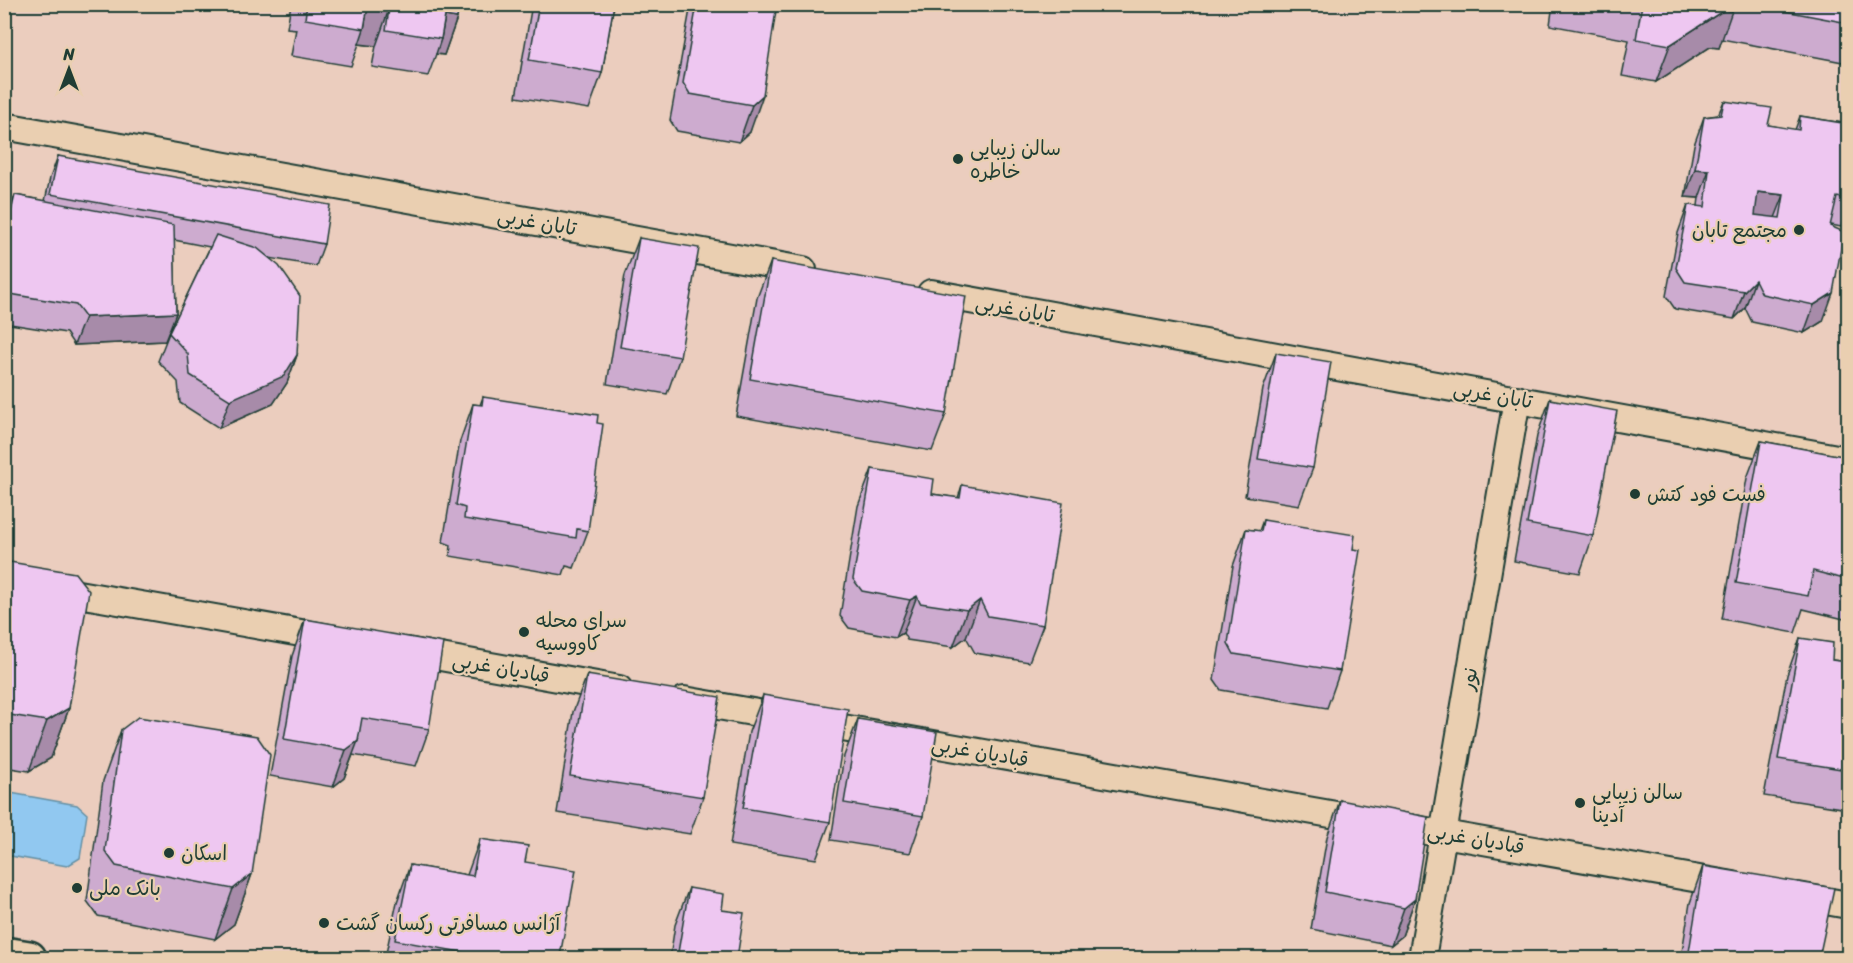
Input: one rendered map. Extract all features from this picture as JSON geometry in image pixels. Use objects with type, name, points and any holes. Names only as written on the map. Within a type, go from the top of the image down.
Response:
[{"type":"main road","points":[[4,954],[29,958]]},
{"type":"street","name":"تابان غربی","points":[[4,126],[825,274]]},
{"type":"street","name":"تابان غربی","points":[[907,289],[1848,460]]},
{"type":"street","name":"نور","points":[[1422,958],[1517,399]]},
{"type":"street","name":"قبادیان غربی","points":[[4,581],[1848,905]]},
{"type":"water","points":[[5,792],[77,805],[87,814],[80,858],[67,866],[5,855]]},
{"type":"building","points":[[307,4],[459,4],[457,18],[445,16],[441,39],[386,30],[389,9],[368,6],[364,29],[305,19]]},
{"type":"building","points":[[539,4],[614,4],[602,73],[529,60]]},
{"type":"building","points":[[697,4],[777,4],[763,95],[752,105],[690,94],[683,83]]},
{"type":"building","points":[[1642,4],[1731,4],[1732,11],[1724,10],[1670,45],[1636,39]]},
{"type":"building","points":[[1749,4],[1848,4],[1848,23]]},
{"type":"building","name":"مجتمع تابان","points":[[1724,101],[1772,108],[1768,125],[1799,130],[1800,116],[1848,124],[1848,199],[1837,197],[1830,226],[1844,232],[1833,293],[1814,305],[1762,294],[1755,280],[1744,291],[1685,282],[1676,268],[1688,205],[1705,207],[1709,170],[1695,169],[1704,117],[1721,115]],"holes":[[[1758,192],[1784,195],[1780,218],[1755,215]]]},
{"type":"building","points":[[58,156],[330,205],[324,244],[50,194]]},
{"type":"building","points":[[15,195],[174,225],[176,313],[85,317],[76,305],[4,293],[4,228],[8,225]]},
{"type":"building","points":[[216,235],[257,248],[279,266],[300,296],[297,355],[284,376],[230,400],[190,375],[188,354],[169,333]]},
{"type":"building","points":[[639,238],[699,248],[680,357],[620,347]]},
{"type":"building","points":[[771,261],[966,296],[946,414],[750,379]]},
{"type":"building","points":[[1276,353],[1331,362],[1313,468],[1258,459]]},
{"type":"building","points":[[483,397],[598,415],[597,423],[603,424],[588,531],[577,529],[576,538],[464,519],[465,508],[456,505],[473,404],[482,405]]},
{"type":"building","points":[[1550,399],[1617,411],[1593,536],[1527,524]]},
{"type":"building","points":[[1761,441],[1848,457],[1848,580],[1813,571],[1808,596],[1736,583]]},
{"type":"building","points":[[872,469],[934,479],[932,494],[960,498],[962,485],[1063,503],[1043,625],[988,616],[980,600],[967,610],[920,603],[917,596],[910,600],[862,591],[853,579]]},
{"type":"building","points":[[1263,520],[1355,535],[1353,549],[1360,550],[1340,671],[1234,654],[1228,643],[1246,529],[1261,531]]},
{"type":"building","points":[[4,561],[75,573],[89,591],[69,708],[47,721],[4,714]]},
{"type":"building","points":[[305,619],[443,643],[429,729],[362,718],[358,741],[346,750],[284,739]]},
{"type":"building","points":[[1800,638],[1833,643],[1832,660],[1848,662],[1848,770],[1778,759]]},
{"type":"building","points":[[587,675],[720,697],[703,797],[570,776]]},
{"type":"building","points":[[763,695],[848,709],[830,822],[743,808]]},
{"type":"building","name":"اسکان","points":[[138,717],[257,736],[270,755],[252,874],[233,889],[116,866],[105,851],[121,730]]},
{"type":"building","points":[[858,719],[937,732],[923,816],[844,803]]},
{"type":"building","points":[[1340,800],[1428,817],[1415,899],[1404,908],[1325,892]]},
{"type":"building","points":[[480,839],[528,846],[525,862],[576,870],[560,956],[557,958],[477,955],[395,940],[410,865],[473,876]]},
{"type":"building","points":[[1703,866],[1834,888],[1819,958],[1688,958]]},
{"type":"building","points":[[689,888],[724,894],[722,910],[744,913],[737,958],[677,958]]},
{"type":"place","name":"سالن زیبایی خاطره","points":[[958,159]]},
{"type":"place","name":"مجتمع تابان","points":[[1799,230]]},
{"type":"place","name":"فست فود کتش","points":[[1635,494]]},
{"type":"place","name":"سرای محله کاووسیه","points":[[524,632]]},
{"type":"place","name":"سالن زیبایی آدینا","points":[[1580,803]]},
{"type":"place","name":"اسکان","points":[[169,853]]},
{"type":"place","name":"بانک ملی","points":[[77,888]]},
{"type":"place","name":"آژانس مسافرتی رکسان گشت","points":[[324,923]]}]
